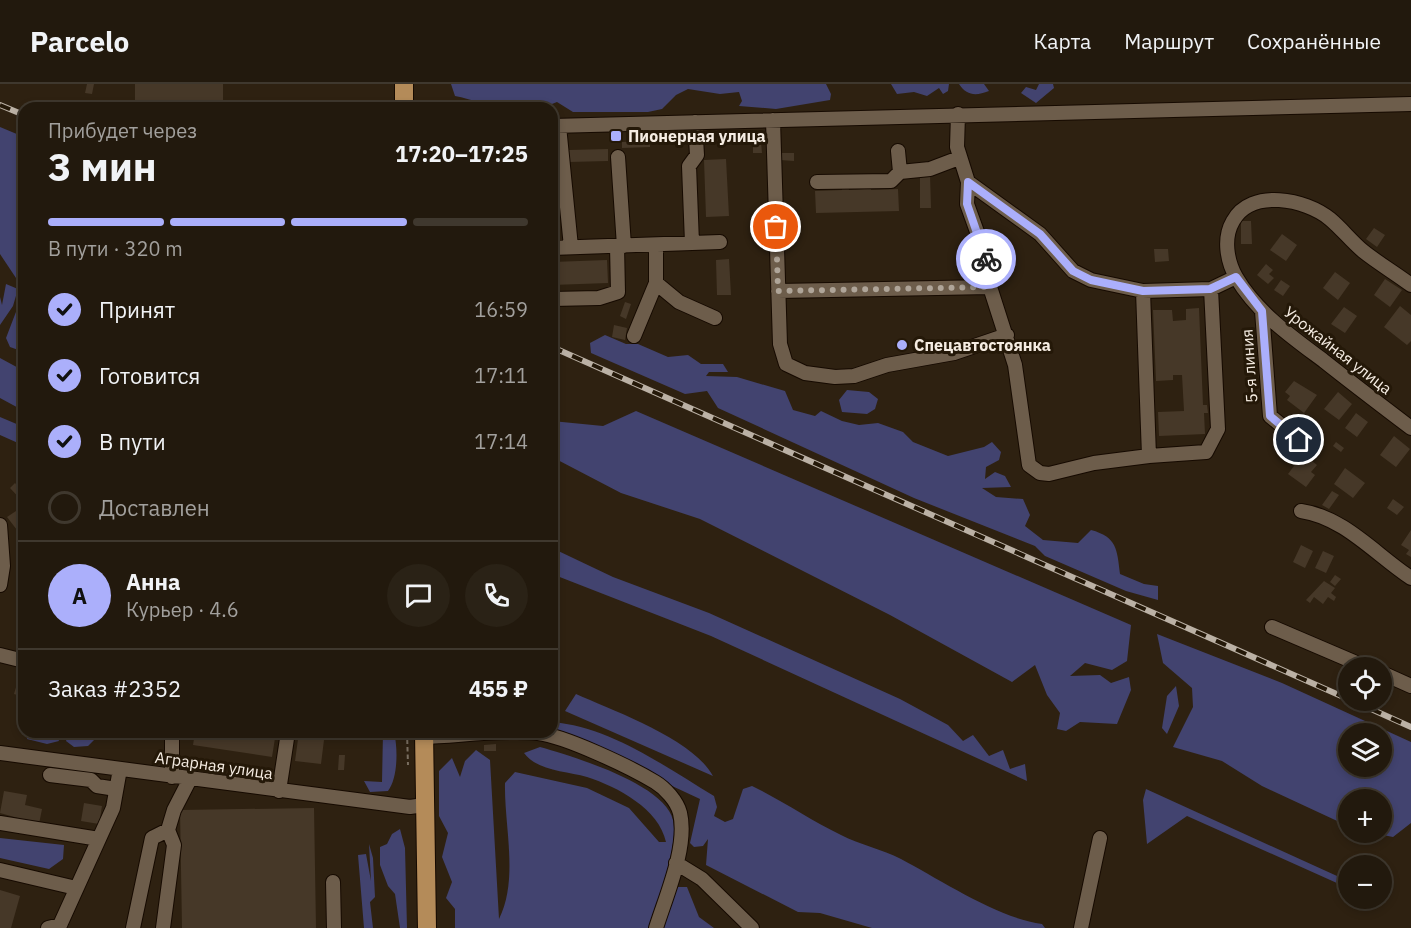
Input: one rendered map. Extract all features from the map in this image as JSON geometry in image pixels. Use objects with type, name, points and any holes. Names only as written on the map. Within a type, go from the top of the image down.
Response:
[{"type":"main road","points":[[404,84],[405,102]]},
{"type":"main road","points":[[424,738],[427,928]]},
{"type":"street","points":[[558,126],[1411,104]]},
{"type":"street","points":[[958,114],[957,147],[968,182],[967,204],[985,254],[990,287],[1007,334],[1015,365],[1029,465],[1034,469],[1049,474],[1094,463],[1206,452],[1218,429],[1210,289]]},
{"type":"street","points":[[773,120],[782,356],[792,369],[836,377],[854,376],[887,365],[954,353],[1007,334]]},
{"type":"street","points":[[692,243],[689,166],[697,155],[696,122]]},
{"type":"street","points":[[558,149],[571,248]]},
{"type":"street","points":[[898,151],[900,172]]},
{"type":"street","points":[[558,299],[600,298],[618,291],[620,246],[618,157]]},
{"type":"street","points":[[817,183],[891,181],[900,172],[930,169],[959,158]]},
{"type":"street","points":[[968,182],[1040,234],[1073,271],[1091,280],[1143,291],[1210,289],[1236,277]]},
{"type":"street","name":"Урожайная улица","points":[[1411,285],[1365,253],[1331,219],[1303,206],[1276,200],[1251,205],[1239,212],[1231,223],[1227,243],[1229,262],[1236,277],[1262,311],[1411,428]]},
{"type":"street","points":[[558,248],[720,242]]},
{"type":"street","points":[[634,336],[656,283],[656,245]]},
{"type":"street","points":[[656,283],[685,306],[715,318]]},
{"type":"street","points":[[778,291],[990,287]]},
{"type":"street","points":[[1143,291],[1149,456]]},
{"type":"street","name":"5-я линия","points":[[1262,311],[1270,416],[1299,440]]},
{"type":"street","points":[[1301,511],[1319,513],[1343,527],[1409,577]]},
{"type":"street","points":[[0,525],[3,566],[0,585]]},
{"type":"street","points":[[1272,627],[1342,657]]},
{"type":"street","points":[[0,655],[18,660]]},
{"type":"street","points":[[1392,677],[1411,686]]},
{"type":"street","points":[[558,737],[656,782],[670,795],[680,812],[682,832],[676,864],[656,928]]},
{"type":"street","points":[[172,738],[172,777]]},
{"type":"street","points":[[279,791],[287,738]]},
{"type":"street","name":"Аграрная улица","points":[[0,753],[279,791],[410,807],[424,805]]},
{"type":"street","points":[[48,928],[60,925],[99,839],[113,808],[120,769]]},
{"type":"street","points":[[50,775],[91,780],[97,786],[116,789]]},
{"type":"street","points":[[163,928],[174,845],[168,830],[174,810],[190,779]]},
{"type":"street","points":[[0,823],[99,839]]},
{"type":"street","points":[[133,928],[152,838],[168,830]]},
{"type":"street","points":[[1081,928],[1101,838]]},
{"type":"street","points":[[676,864],[702,879],[752,928]]},
{"type":"street","points":[[0,870],[76,888]]},
{"type":"street","points":[[333,882],[334,928]]},
{"type":"shaded area","points":[[451,84],[826,84],[831,94],[830,100],[776,109],[739,106],[742,101],[739,92],[720,94],[688,89],[676,95],[662,109],[648,112],[573,112],[558,102],[478,102],[455,96]]},
{"type":"shaded area","points":[[891,84],[949,84],[948,91],[943,94],[939,88],[927,96],[914,92],[897,94]]},
{"type":"shaded area","points":[[959,84],[984,84],[989,91],[972,94],[965,91]]},
{"type":"shaded area","points":[[1039,84],[1053,84],[1054,88],[1036,103],[1021,93],[1026,87],[1036,90]]},
{"type":"shaded area","points":[[291,101],[292,102],[252,102]]},
{"type":"shaded area","points":[[0,127],[18,134],[18,279],[0,254]]},
{"type":"shaded area","points":[[6,284],[18,289],[13,306],[0,325],[0,297],[2,305]]},
{"type":"shaded area","points":[[18,307],[18,350],[10,347],[6,338]]},
{"type":"shaded area","points":[[605,335],[626,344],[638,344],[668,357],[688,355],[701,364],[723,364],[728,372],[709,372],[706,376],[737,377],[785,391],[793,410],[815,416],[821,411],[842,421],[859,425],[878,423],[903,432],[913,442],[948,456],[984,447],[992,442],[1001,452],[999,460],[986,467],[985,479],[995,472],[1005,476],[1011,487],[982,488],[996,497],[1023,499],[1030,515],[1025,526],[1043,540],[1078,543],[1091,530],[1106,536],[1114,545],[1120,574],[1144,584],[1158,586],[1158,600],[1126,591],[1045,556],[1035,546],[914,498],[718,408],[707,391],[685,394],[591,353],[590,343]]},
{"type":"shaded area","points":[[0,358],[18,368],[18,408],[0,398]]},
{"type":"shaded area","points":[[847,390],[869,392],[878,399],[875,409],[867,414],[842,412],[839,400]]},
{"type":"shaded area","points":[[636,411],[1131,625],[1127,661],[1112,670],[1085,663],[1070,676],[1100,675],[1111,683],[1129,677],[1131,690],[1117,724],[1080,722],[1066,731],[1057,729],[1060,713],[1047,695],[1035,665],[1012,682],[890,615],[700,519],[621,493],[558,460],[558,422],[603,426]]},
{"type":"shaded area","points":[[0,417],[18,425],[18,443],[0,435]]},
{"type":"shaded area","points":[[558,551],[613,577],[709,613],[900,699],[948,725],[963,741],[973,735],[989,756],[1003,750],[1010,769],[1025,764],[1027,781],[711,636],[558,576]]},
{"type":"shaded area","points":[[1157,634],[1282,683],[1338,709],[1338,711],[1343,711],[1369,723],[1338,723],[1338,777],[1392,777],[1392,733],[1411,742],[1411,823],[1392,837],[1392,789],[1338,789],[1338,821],[1262,786],[1222,761],[1173,747],[1193,707],[1192,688],[1163,663]]},
{"type":"shaded area","points":[[1176,686],[1179,706],[1167,734],[1162,728],[1167,696]]},
{"type":"shaded area","points":[[576,694],[671,738],[703,763],[713,776],[565,711]]},
{"type":"shaded area","points":[[558,723],[595,731],[656,761],[714,796],[717,807],[714,816],[725,822],[733,819],[743,789],[752,786],[830,829],[901,859],[988,906],[1042,924],[1045,928],[872,928],[820,913],[798,912],[706,865],[708,839],[703,846],[694,847],[690,843],[700,799],[558,733]]},
{"type":"shaded area","points":[[58,738],[59,741],[47,744],[27,739]]},
{"type":"shaded area","points":[[67,738],[95,739],[88,746],[74,747],[66,741]]},
{"type":"shaded area","points":[[383,738],[395,738],[394,779],[388,791],[370,792],[364,781],[382,782]]},
{"type":"shaded area","points":[[540,747],[616,773],[636,783],[666,807],[673,820],[673,844],[650,928],[455,928],[455,909],[446,898],[452,882],[442,857],[448,833],[439,816],[439,771],[452,758],[460,777],[465,761],[476,750],[490,760],[499,919],[505,903],[509,870],[505,783],[515,772],[587,788],[629,808],[659,842],[666,842],[655,819],[624,793],[587,777],[552,770],[536,764],[524,753]]},
{"type":"shaded area","points":[[1146,789],[1338,876],[1338,884],[1187,816],[1147,844],[1143,800]]},
{"type":"shaded area","points":[[400,829],[405,848],[407,928],[400,928],[395,894],[388,886],[380,865],[380,847],[387,844],[392,834]]},
{"type":"shaded area","points":[[0,838],[64,845],[63,859],[49,869],[0,858]]},
{"type":"shaded area","points":[[369,844],[373,858],[375,897],[370,902],[373,928],[364,928],[358,855],[366,854],[371,881]]},
{"type":"shaded area","points":[[675,887],[687,887],[699,917],[714,928],[662,928]]},
{"type":"building","points":[[87,84],[94,84],[92,94],[85,93]]},
{"type":"building","points":[[135,84],[223,84],[223,101],[135,102]]},
{"type":"building","points":[[650,141],[650,147],[622,148],[622,142]]},
{"type":"building","points":[[761,142],[762,153],[753,153],[753,143]]},
{"type":"building","points":[[608,149],[608,161],[569,162],[569,150]]},
{"type":"building","points":[[780,153],[794,153],[794,161],[780,160]]},
{"type":"building","points":[[726,159],[729,216],[706,217],[704,160]]},
{"type":"building","points":[[920,174],[930,174],[931,208],[920,208]]},
{"type":"building","points":[[864,184],[870,184],[871,190],[898,189],[899,211],[816,213],[815,191],[842,190],[842,185],[848,185],[849,190],[864,189]]},
{"type":"building","points":[[1241,221],[1251,221],[1252,244],[1241,244]]},
{"type":"building","points":[[1374,228],[1385,235],[1377,247],[1366,239]]},
{"type":"building","points":[[1282,234],[1297,245],[1286,261],[1270,250]]},
{"type":"building","points":[[1154,249],[1168,249],[1169,261],[1155,262]]},
{"type":"building","points":[[729,259],[731,295],[717,295],[716,260]]},
{"type":"building","points":[[607,260],[608,283],[558,285],[558,262]]},
{"type":"building","points":[[1266,264],[1273,270],[1269,274],[1274,278],[1268,284],[1257,275]]},
{"type":"building","points":[[1335,272],[1350,283],[1338,300],[1323,288]]},
{"type":"building","points":[[1385,279],[1402,290],[1390,307],[1374,295]]},
{"type":"building","points":[[1281,280],[1290,286],[1283,296],[1274,290]]},
{"type":"building","points":[[625,302],[631,304],[626,319],[620,316]]},
{"type":"building","points":[[1400,306],[1411,315],[1411,341],[1407,345],[1384,327]]},
{"type":"building","points":[[1344,307],[1357,316],[1345,333],[1331,324]]},
{"type":"building","points":[[1199,308],[1203,405],[1207,405],[1208,413],[1204,413],[1205,434],[1159,436],[1158,412],[1184,411],[1182,375],[1173,375],[1173,380],[1156,381],[1153,310],[1172,310],[1173,321],[1186,320],[1186,309]]},
{"type":"building","points":[[614,325],[627,328],[625,340],[612,337]]},
{"type":"building","points":[[1294,381],[1317,395],[1304,413],[1287,400],[1290,396],[1285,392]]},
{"type":"building","points":[[1338,392],[1352,404],[1339,420],[1324,409]]},
{"type":"building","points":[[1356,413],[1368,422],[1357,437],[1345,428]]},
{"type":"building","points":[[1394,436],[1410,449],[1396,467],[1380,455]]},
{"type":"building","points":[[1336,442],[1344,448],[1341,452],[1333,446]]},
{"type":"building","points":[[1303,454],[1317,465],[1311,472],[1315,475],[1306,487],[1288,474]]},
{"type":"building","points":[[1345,468],[1365,483],[1353,498],[1334,484]]},
{"type":"building","points":[[15,483],[18,486],[18,497],[10,488]]},
{"type":"building","points":[[1332,491],[1339,495],[1329,509],[1322,505]]},
{"type":"building","points":[[1393,499],[1404,507],[1397,515],[1387,508]]},
{"type":"building","points":[[18,510],[17,530],[7,517]]},
{"type":"building","points":[[1411,530],[1411,557],[1406,554],[1409,550],[1401,545]]},
{"type":"building","points":[[1301,545],[1313,551],[1305,568],[1293,562]]},
{"type":"building","points":[[1323,551],[1334,556],[1326,573],[1315,568]]},
{"type":"building","points":[[1335,575],[1341,579],[1335,586],[1330,582]]},
{"type":"building","points":[[1324,581],[1335,588],[1331,593],[1336,597],[1334,601],[1328,597],[1323,604],[1314,597],[1310,603],[1306,600]]},
{"type":"building","points":[[18,680],[18,695],[14,694]]},
{"type":"building","points":[[194,738],[275,738],[272,757],[193,745]]},
{"type":"building","points":[[298,738],[324,738],[321,764],[295,761]]},
{"type":"building","points":[[496,744],[496,751],[484,751],[484,745]]},
{"type":"building","points":[[339,755],[345,755],[344,770],[338,770]]},
{"type":"building","points":[[4,791],[27,795],[25,805],[42,809],[39,824],[0,813]]},
{"type":"building","points":[[84,803],[102,806],[99,824],[81,821]]},
{"type":"building","points":[[314,808],[316,928],[182,928],[180,810]]},
{"type":"building","points":[[0,890],[20,896],[11,928],[0,928]]},
{"type":"railway","points":[[0,105],[18,112]]},
{"type":"railway","points":[[558,350],[1338,695]]},
{"type":"railway","points":[[1375,711],[1411,727]]},
{"type":"way so far","points":[[776,227],[778,291],[990,287],[986,259]]},
{"type":"place","name":"Пионерная улица","points":[[616,136]]},
{"type":"place","name":"Спецавтостоянка","points":[[902,345]]},
{"type":"route","points":[[986,259],[967,204],[968,182],[1040,234],[1073,271],[1091,280],[1143,291],[1210,289],[1236,277],[1262,311],[1267,407],[1270,416],[1281,428],[1299,440]]}]
